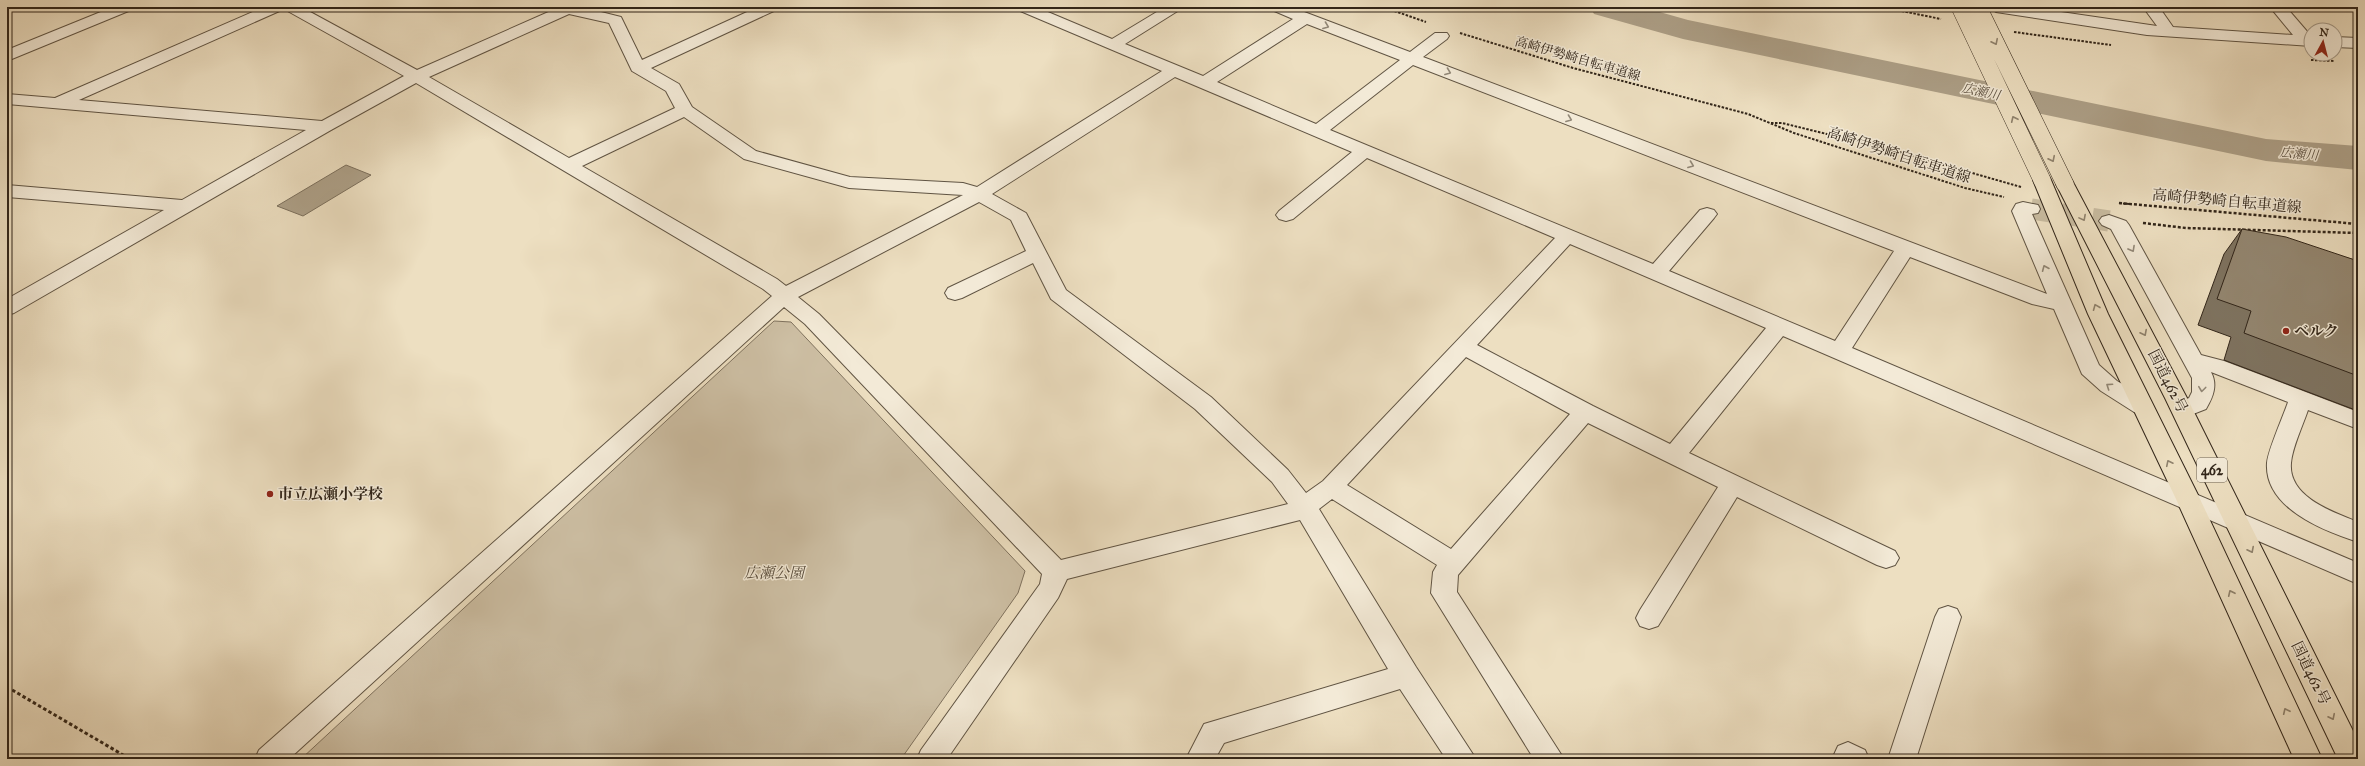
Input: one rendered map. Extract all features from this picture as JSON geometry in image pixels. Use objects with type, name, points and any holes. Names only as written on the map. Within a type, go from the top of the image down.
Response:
[{"type":"highway","name":"462","points":[[1960,7],[2034,184],[2188,499],[2308,759]]},
{"type":"highway","name":"国道462号","points":[[1978,7],[2065,184],[2133,310],[2183,410],[2352,759]]},
{"type":"street","points":[[7,56],[126,7]]},
{"type":"street","points":[[56,103],[277,7]]},
{"type":"street","points":[[290,7],[416,77],[770,284],[812,319],[1048,562],[1055,572],[1054,582],[1049,591],[931,759]]},
{"type":"street","points":[[638,68],[771,7]]},
{"type":"street","points":[[1023,7],[1176,70],[1566,237],[1656,273],[2188,499],[2237,522],[2358,574]]},
{"type":"street","points":[[1113,45],[1176,7]]},
{"type":"street","points":[[1277,7],[2039,299],[2060,304]]},
{"type":"street","points":[[2002,7],[2169,32],[2303,41]]},
{"type":"street","points":[[2151,7],[2169,32]]},
{"type":"street","points":[[2278,7],[2303,34]]},
{"type":"street","points":[[7,308],[325,126],[416,77],[566,8],[615,20],[638,68],[673,88],[685,110],[750,155],[849,182],[963,189],[979,194],[1019,217],[1058,294],[1144,357],[1203,403],[1280,476],[1315,522],[1406,675],[1462,759]]},
{"type":"street","points":[[1204,83],[1306,18]]},
{"type":"street","points":[[1317,131],[1411,58],[1436,30]]},
{"type":"street","points":[[2343,42],[2358,43]]},
{"type":"street","points":[[269,759],[785,295],[979,194],[1176,70]]},
{"type":"street","points":[[7,99],[325,126]]},
{"type":"street","points":[[568,166],[685,110]]},
{"type":"street","points":[[1286,215],[1364,151]]},
{"type":"street","points":[[7,191],[184,206]]},
{"type":"street","points":[[2031,209],[2023,208],[2021,211],[2060,304],[2090,369],[2108,386],[2142,406]]},
{"type":"street","points":[[1656,273],[1707,214]]},
{"type":"street","points":[[2108,221],[2119,225],[2203,378],[2203,392],[2198,403],[2183,410]]},
{"type":"street","points":[[1055,572],[1287,515],[1303,508],[1331,487],[1566,237]]},
{"type":"street","points":[[1839,351],[1906,248]]},
{"type":"street","points":[[955,293],[1038,253]]},
{"type":"street","points":[[1674,456],[1779,326]]},
{"type":"street","points":[[1464,347],[1585,412],[1886,558]]},
{"type":"street","points":[[2193,360],[2216,366],[2358,421]]},
{"type":"street","points":[[2300,399],[2279,463],[2279,473],[2291,496],[2300,505],[2310,512],[2358,532]]},
{"type":"street","points":[[1550,759],[1444,593],[1446,572],[1585,412]]},
{"type":"street","points":[[1649,618],[1732,484]]},
{"type":"street","points":[[1331,487],[1454,563]]},
{"type":"street","points":[[1902,759],[1948,617]]},
{"type":"street","points":[[1200,759],[1214,732],[1406,675]]},
{"type":"street","points":[[1846,759],[1848,755],[1855,759]]},
{"type":"path","points":[[1383,7],[1436,30]]},
{"type":"path","name":"高崎伊勢崎自転車道線","points":[[1458,32],[1573,68],[1748,114],[1768,123],[1965,188],[2007,197]]},
{"type":"path","name":"高崎伊勢崎自転車道線","points":[[1768,123],[1782,123],[1892,150],[2007,184],[2034,184]]},
{"type":"path","name":"高崎伊勢崎自転車道線","points":[[2116,202],[2358,224]]},
{"type":"path","name":"高崎伊勢崎自転車道線","points":[[2140,222],[2186,228],[2358,233]]},
{"type":"path","points":[[7,687],[130,759]]},
{"type":"green space","name":"広瀬公園","points":[[774,321],[791,322],[1025,571],[1018,593],[901,759],[301,759]]},
{"type":"shaded area","points":[[346,165],[371,175],[303,216],[277,206]]},
{"type":"building","name":"ベルク","points":[[2242,229],[2286,237],[2358,261],[2358,376],[2244,333],[2251,311],[2217,299]]},
{"type":"waterway","name":"広瀬川","points":[[1606,7],[1683,29],[2266,150],[2358,158]]},
{"type":"tunnel","points":[[2031,209],[2109,221]]},
{"type":"place","name":"ベルク","points":[[2286,331]]},
{"type":"place","name":"市立広瀬小学校","points":[[270,494]]}]
